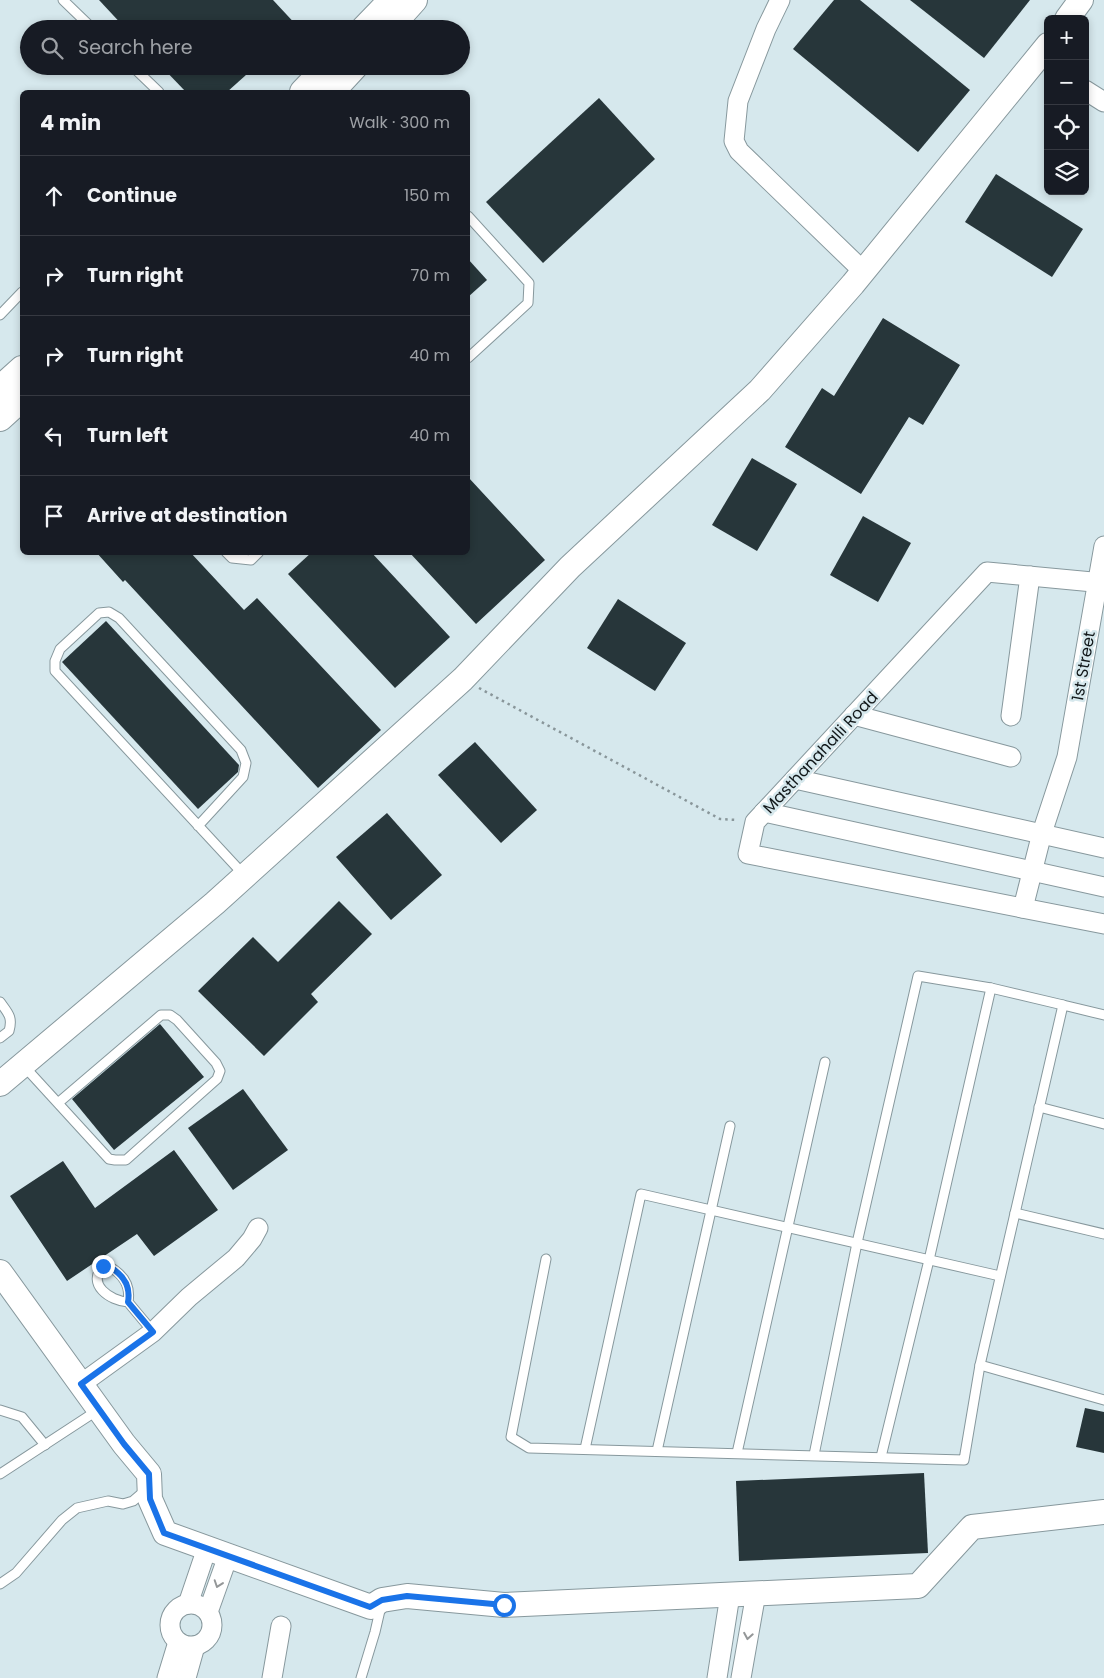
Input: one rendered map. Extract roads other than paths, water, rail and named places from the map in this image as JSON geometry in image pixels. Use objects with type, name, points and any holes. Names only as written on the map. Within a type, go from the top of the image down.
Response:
[{"type":"main road","points":[[373,20],[392,0]]},
{"type":"main road","points":[[396,20],[414,0]]},
{"type":"main road","points":[[308,90],[341,78]]},
{"type":"main road","points":[[0,389],[20,371]]},
{"type":"main road","points":[[0,418],[20,400]]},
{"type":"street","points":[[780,0],[766,30],[738,102],[734,141],[739,151],[863,271]]},
{"type":"street","points":[[1070,15],[1081,0]]},
{"type":"street","points":[[0,1084],[214,903],[463,679],[570,567],[760,390],[1044,56]]},
{"type":"street","points":[[1089,93],[1104,102]]},
{"type":"street","name":"1st Street","points":[[1023,908],[1042,833],[1067,757],[1101,583],[1104,546]]},
{"type":"street","name":"Masthanahalli Road","points":[[759,817],[987,572],[1101,583]]},
{"type":"street","points":[[1012,716],[1030,576]]},
{"type":"street","points":[[854,715],[1011,757]]},
{"type":"street","points":[[794,779],[1104,848]]},
{"type":"street","points":[[1104,887],[759,817],[748,854],[1104,924]]},
{"type":"street","points":[[81,1384],[153,1332],[188,1297],[236,1258],[252,1239],[258,1228]]},
{"type":"street","points":[[0,1272],[99,1409],[149,1474],[150,1499],[164,1533],[370,1607],[382,1600],[407,1596],[504,1605],[918,1586],[972,1527],[1104,1512]]},
{"type":"street","points":[[188,1604],[217,1552]]},
{"type":"street","points":[[208,1612],[217,1552]]},
{"type":"street","points":[[741,1678],[756,1593]]},
{"type":"street","points":[[717,1678],[730,1595]]},
{"type":"street","points":[[188,1604],[201,1606],[208,1612],[212,1621],[210,1634],[201,1644],[186,1644],[172,1634],[170,1621],[172,1615],[176,1609],[188,1604]]},
{"type":"street","points":[[272,1678],[281,1626]]},
{"type":"street","points":[[167,1678],[186,1644]]},
{"type":"street","points":[[186,1644],[186,1678]]},
{"type":"lane","points":[[63,0],[84,20]]},
{"type":"lane","points":[[141,75],[157,90]]},
{"type":"lane","points":[[470,218],[530,283],[528,303],[470,356]]},
{"type":"lane","points":[[0,315],[20,294]]},
{"type":"lane","points":[[229,555],[232,558],[251,560],[256,555]]},
{"type":"lane","points":[[198,826],[243,777],[246,763],[241,750],[118,618],[109,612],[99,613],[60,649],[55,661],[55,671],[198,826],[244,875]]},
{"type":"lane","points":[[814,1455],[857,1243],[918,976],[991,988],[1104,1015]]},
{"type":"lane","points":[[881,1457],[929,1260],[991,988]]},
{"type":"lane","points":[[0,1002],[12,1022],[9,1031],[0,1038]]},
{"type":"lane","points":[[546,1259],[511,1438],[529,1448],[964,1460],[980,1365],[1063,1005]]},
{"type":"lane","points":[[23,1065],[109,1159],[115,1160],[126,1160],[217,1079],[220,1071],[216,1063],[177,1020],[170,1015],[161,1015],[58,1103]]},
{"type":"lane","points":[[737,1453],[825,1062]]},
{"type":"lane","points":[[1039,1107],[1104,1124]]},
{"type":"lane","points":[[657,1451],[730,1126]]},
{"type":"lane","points":[[585,1449],[641,1194],[1000,1276]]},
{"type":"lane","points":[[1015,1213],[1104,1234]]},
{"type":"lane","points":[[128,1302],[153,1332]]},
{"type":"lane","points":[[980,1365],[1104,1400]]},
{"type":"lane","points":[[0,1474],[99,1409]]},
{"type":"lane","points":[[0,1410],[22,1417],[45,1444]]},
{"type":"lane","points":[[0,1584],[16,1573],[62,1520],[77,1508],[108,1501],[122,1504],[133,1501],[150,1487]]},
{"type":"lane","points":[[361,1678],[375,1632],[382,1600]]}]
